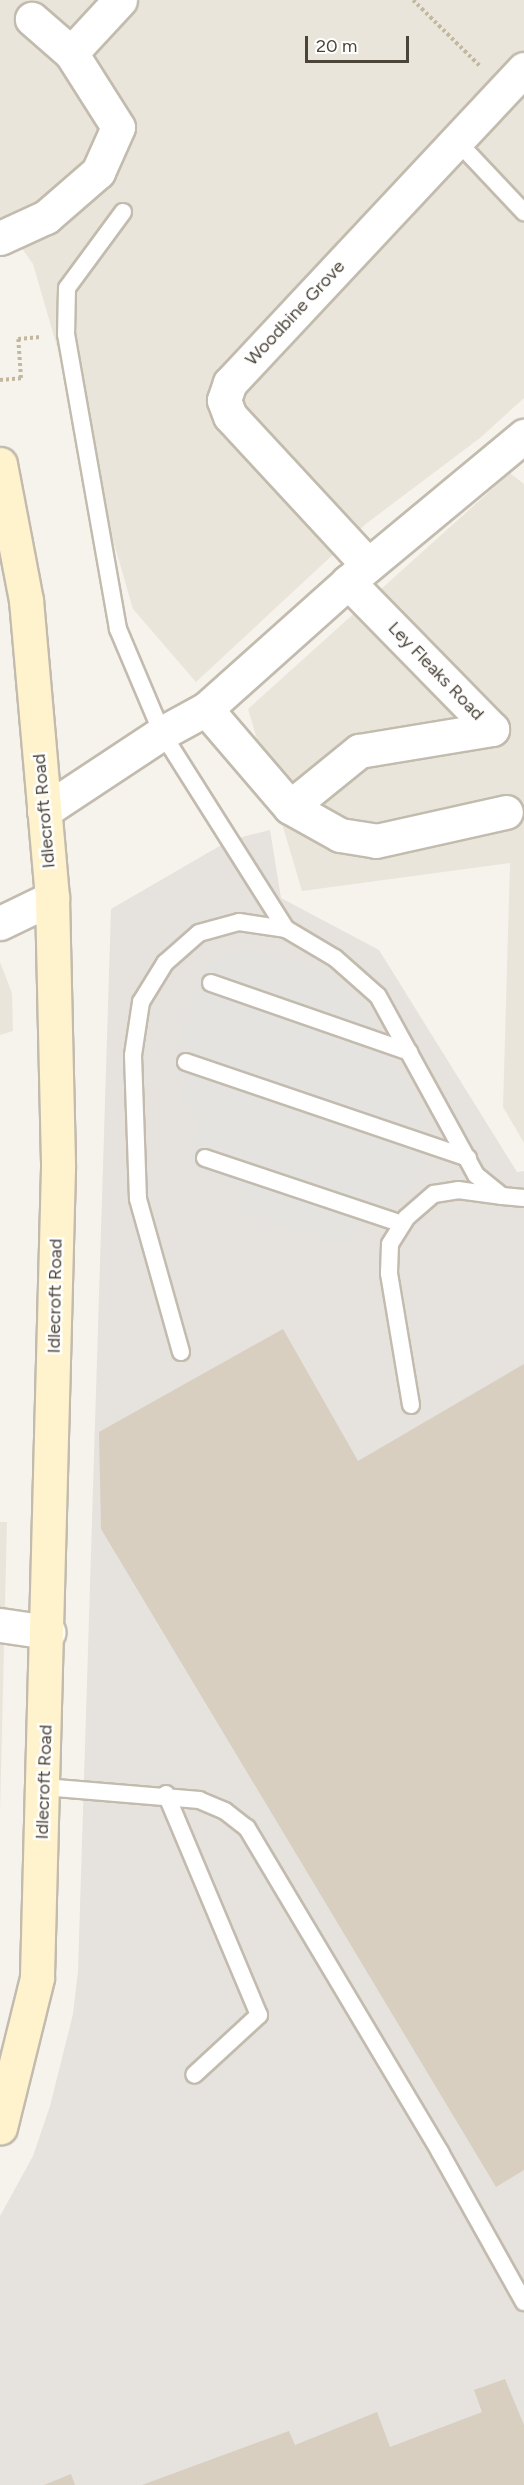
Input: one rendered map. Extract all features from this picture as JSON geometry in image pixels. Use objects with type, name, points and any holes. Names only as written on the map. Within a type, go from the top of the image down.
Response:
[{"type":"street","points":[[71,53],[120,0]]},
{"type":"street","points":[[0,238],[46,218],[98,172],[118,127],[71,53],[32,19]]},
{"type":"street","name":"Woodbine Grove","points":[[358,573],[230,416],[224,400],[230,383],[514,79]]},
{"type":"street","points":[[44,811],[162,733],[206,709],[358,573],[524,436]]},
{"type":"street","name":"Idlecroft Road","points":[[0,464],[26,600],[52,898],[58,1168],[44,1787],[37,1978],[0,2127]]},
{"type":"street","name":"Ley Fleaks Road","points":[[290,807],[359,751],[492,729],[358,573]]},
{"type":"street","points":[[206,709],[290,807],[340,835],[376,842],[506,812]]},
{"type":"street","points":[[0,923],[52,898]]},
{"type":"street","points":[[0,1625],[48,1632]]},
{"type":"lane","points":[[458,141],[524,213]]},
{"type":"lane","points":[[123,212],[67,288],[66,334],[118,629],[162,733],[286,929]]},
{"type":"lane","points":[[181,1352],[138,1199],[133,1055],[141,1002],[165,963],[199,933],[239,922],[286,929],[335,958],[378,996],[476,1175],[502,1196]]},
{"type":"lane","points":[[211,982],[410,1052]]},
{"type":"lane","points":[[186,1062],[468,1158]]},
{"type":"lane","points":[[205,1158],[402,1224]]},
{"type":"lane","points":[[411,1406],[389,1273],[390,1244],[402,1224],[434,1194],[458,1190],[524,1198]]},
{"type":"lane","points":[[44,1787],[166,1794],[199,1800],[225,1810],[247,1828],[440,2152],[524,2302]]},
{"type":"lane","points":[[166,1794],[260,2015],[195,2075]]},
{"type":"path","points":[[413,0],[514,79]]},
{"type":"path","points":[[0,380],[21,378],[18,339],[66,334]]},
{"type":"shaded area","points":[[0,0],[524,0],[524,398],[480,438],[367,523],[196,682],[133,609],[33,264],[0,217]]},
{"type":"shaded area","points":[[510,473],[524,484],[524,1143],[503,1107],[510,863],[302,891],[248,709]]},
{"type":"shaded area","points":[[270,830],[281,898],[379,950],[517,1172],[524,1171],[524,2485],[0,2485],[0,2216],[33,2156],[50,2106],[73,2014],[78,1971],[111,909],[230,840]]},
{"type":"shaded area","points":[[247,949],[280,955],[342,984],[362,1008],[422,1115],[427,1143],[424,1166],[412,1186],[343,1244],[241,1212],[248,1188],[186,1165],[205,1112],[179,1104],[185,1081],[169,1075],[205,964]]},
{"type":"shaded area","points":[[0,962],[12,993],[13,1031],[0,1035]]},
{"type":"shaded area","points":[[0,1522],[7,1522],[0,1814]]},
{"type":"building","points":[[283,1329],[358,1461],[524,1364],[524,2170],[496,2187],[101,1529],[99,1432]]},
{"type":"building","points":[[505,2379],[524,2425],[524,2485],[142,2485],[289,2431],[295,2445],[377,2412],[390,2447],[482,2412],[474,2390]]},
{"type":"building","points":[[71,2474],[75,2485],[44,2485]]}]
